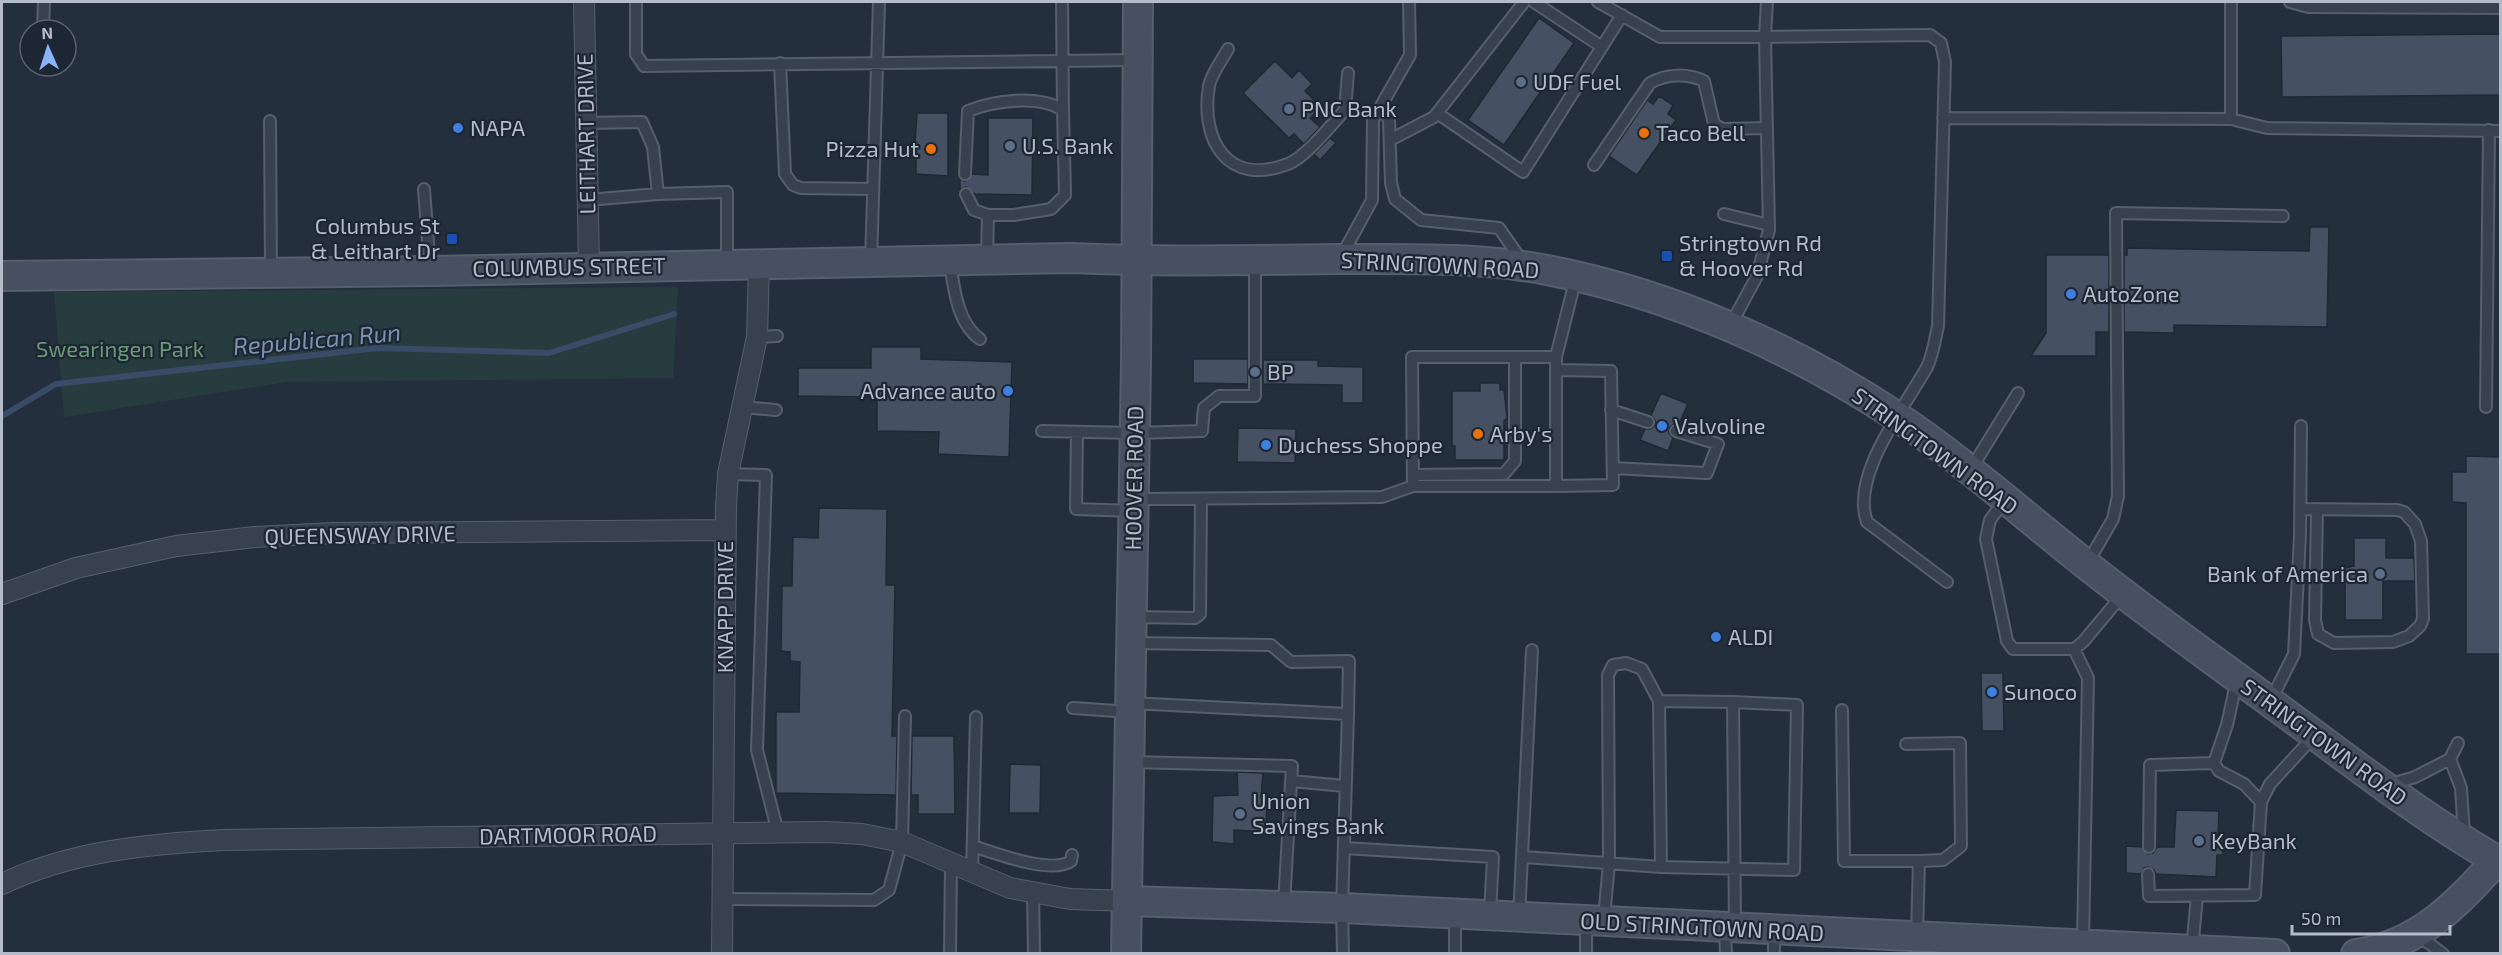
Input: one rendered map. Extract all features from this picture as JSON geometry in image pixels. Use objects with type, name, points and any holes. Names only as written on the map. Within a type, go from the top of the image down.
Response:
[{"type":"main road","name":"HOOVER ROAD","points":[[1126,954],[1129,901],[1135,433],[1138,2]]},
{"type":"main road","name":"STRINGTOWN ROAD","points":[[1137,261],[1401,258],[1527,267],[1576,277],[1657,300],[1730,327],[1831,377],[1898,418],[2237,678],[2385,786],[2465,841],[2499,861]]},
{"type":"main road","name":"COLUMBUS STREET","points":[[2,276],[271,274],[987,259],[1137,261]]},
{"type":"main road","points":[[2356,954],[2384,948],[2417,934],[2451,909],[2499,861]]},
{"type":"main road","name":"OLD STRINGTOWN ROAD","points":[[1129,901],[1342,908],[1595,921],[1774,942],[1917,938],[1946,946],[2083,946],[2275,954]]},
{"type":"street","name":"LEITHART DRIVE","points":[[584,2],[589,266]]},
{"type":"street","name":"KNAPP DRIVE","points":[[722,954],[725,530],[728,474],[742,407],[767,336],[759,264]]},
{"type":"street","name":"QUEENSWAY DRIVE","points":[[2,594],[76,568],[176,546],[255,537],[334,533],[725,530]]},
{"type":"street","name":"DARTMOOR ROAD","points":[[2,884],[72,859],[144,844],[223,840],[724,833],[862,834],[902,842],[1010,888],[1088,901],[1129,901]]},
{"type":"lane","points":[[43,18],[44,2]]},
{"type":"lane","points":[[636,2],[636,54],[644,66],[1138,60]]},
{"type":"lane","points":[[871,262],[879,62],[879,2]]},
{"type":"lane","points":[[966,194],[974,210],[988,215],[1014,215],[1051,209],[1065,195],[1062,2]]},
{"type":"lane","points":[[1340,259],[1372,200],[1373,120],[1410,55],[1409,2]]},
{"type":"lane","points":[[1390,140],[1437,113],[1524,2]]},
{"type":"lane","points":[[1534,2],[1602,47]]},
{"type":"lane","points":[[1598,2],[1660,37],[1930,35],[1941,44],[1945,62],[1938,326],[1928,365],[1870,469],[1862,507],[1867,522],[1947,582]]},
{"type":"lane","points":[[1730,327],[1757,276],[1768,225],[1765,37],[1767,2]]},
{"type":"lane","points":[[2231,2],[2231,119]]},
{"type":"lane","points":[[2290,2],[2308,8],[2500,8]]},
{"type":"lane","points":[[1437,113],[1523,172],[1622,15]]},
{"type":"lane","points":[[1228,49],[1209,85],[1210,135],[1217,151],[1237,166],[1262,171],[1290,163],[1345,110],[1348,73]]},
{"type":"lane","points":[[780,63],[785,174],[788,181],[801,188],[873,189]]},
{"type":"lane","points":[[1594,165],[1650,83],[1662,76],[1695,76],[1704,81],[1714,124],[1723,129],[1767,128]]},
{"type":"lane","points":[[965,174],[968,111],[984,104],[1033,102],[1054,105],[1062,110]]},
{"type":"lane","points":[[1382,107],[1389,120],[1391,183],[1395,199],[1421,220],[1499,228],[1527,267]]},
{"type":"lane","points":[[1943,118],[2231,119],[2267,128],[2495,130],[2486,407]]},
{"type":"lane","points":[[270,121],[271,274]]},
{"type":"lane","points":[[586,123],[642,122],[653,147],[658,194]]},
{"type":"lane","points":[[424,189],[430,271]]},
{"type":"lane","points":[[588,200],[658,194],[727,192],[727,264]]},
{"type":"lane","points":[[1724,213],[1768,225]]},
{"type":"lane","points":[[2087,565],[2113,519],[2118,496],[2116,213],[2283,216]]},
{"type":"lane","points":[[987,259],[988,215]]},
{"type":"lane","points":[[950,260],[959,305],[967,326],[980,339]]},
{"type":"lane","points":[[1042,431],[1135,433],[1202,431],[1204,408],[1219,396],[1255,396],[1255,260]]},
{"type":"lane","points":[[1557,486],[1556,357],[1576,277]]},
{"type":"lane","points":[[1413,480],[1412,357],[1556,357]]},
{"type":"lane","points":[[1077,432],[1076,509],[1201,499],[1382,497],[1413,480],[1504,474],[1515,461],[1515,357]]},
{"type":"lane","points":[[1413,480],[1557,486],[1613,485],[1611,371],[1557,370]]},
{"type":"lane","points":[[1969,472],[2018,393]]},
{"type":"lane","points":[[742,407],[776,410]]},
{"type":"lane","points":[[1611,410],[1648,422]]},
{"type":"lane","points":[[2270,702],[2294,654],[2301,426]]},
{"type":"lane","points":[[1613,468],[1707,473],[1718,444],[1676,431]]},
{"type":"lane","points":[[728,474],[766,475],[757,750],[778,833]]},
{"type":"lane","points":[[1131,630],[1195,618],[1200,614],[1201,499]]},
{"type":"lane","points":[[2005,500],[1990,520],[1986,539],[2007,640],[2013,649],[2074,649],[2083,642],[2124,593]]},
{"type":"lane","points":[[2300,509],[2317,509],[2397,510],[2404,512],[2415,524],[2421,541],[2423,619],[2414,633],[2393,642],[2334,643],[2321,638],[2315,620],[2317,509]]},
{"type":"lane","points":[[1131,630],[1271,645],[1291,662],[1349,661],[1342,908],[1343,954]]},
{"type":"lane","points":[[2074,649],[2088,678],[2083,946]]},
{"type":"lane","points":[[1518,917],[1523,857],[1532,650]]},
{"type":"lane","points":[[1586,954],[1609,863],[1608,675],[1613,665],[1626,663],[1642,669],[1659,701],[1661,867]]},
{"type":"lane","points":[[2214,763],[2227,725],[2237,678]]},
{"type":"lane","points":[[1523,857],[1661,867],[1794,870],[1797,705],[1659,701]]},
{"type":"lane","points":[[1729,937],[1735,870],[1733,702]]},
{"type":"lane","points":[[1073,708],[1348,714]]},
{"type":"lane","points":[[1842,710],[1844,861],[1943,860],[1960,846],[1960,743],[1906,744]]},
{"type":"lane","points":[[723,899],[874,900],[889,890],[902,842],[905,716]]},
{"type":"lane","points":[[972,873],[976,717]]},
{"type":"lane","points":[[2148,874],[2149,896],[2255,895],[2261,802],[2270,784],[2315,735]]},
{"type":"lane","points":[[2385,786],[2415,777],[2450,759],[2458,743]]},
{"type":"lane","points":[[2450,759],[2461,788],[2461,817],[2465,841]]},
{"type":"lane","points":[[1130,762],[1292,766],[1284,906]]},
{"type":"lane","points":[[2214,763],[2219,771],[2244,784],[2261,802]]},
{"type":"lane","points":[[2149,847],[2150,765],[2214,763]]},
{"type":"lane","points":[[1291,781],[1346,786]]},
{"type":"lane","points":[[973,846],[1043,864],[1065,865],[1071,861],[1072,855]]},
{"type":"lane","points":[[1344,848],[1493,857],[1490,916]]},
{"type":"lane","points":[[1917,938],[1919,861]]},
{"type":"lane","points":[[950,954],[951,863]]},
{"type":"lane","points":[[1033,892],[1034,954]]},
{"type":"lane","points":[[2179,951],[2197,896]]},
{"type":"lane","points":[[1455,914],[1455,954]]},
{"type":"lane","points":[[2417,934],[2443,954]]},
{"type":"green space","name":"Swearingen Park","points":[[678,287],[673,378],[286,382],[64,417],[54,292]]},
{"type":"building","name":"UDF Fuel","points":[[1539,18],[1574,43],[1504,145],[1468,120]]},
{"type":"building","points":[[2500,34],[2500,95],[2282,97],[2281,36]]},
{"type":"building","name":"PNC Bank","points":[[1275,61],[1292,78],[1299,70],[1312,84],[1305,91],[1321,107],[1310,118],[1320,127],[1304,144],[1294,134],[1289,138],[1243,93]]},
{"type":"building","name":"Taco Bell","points":[[1659,96],[1673,105],[1668,114],[1676,120],[1637,175],[1609,156],[1647,100],[1653,104]]},
{"type":"building","name":"Pizza Hut","points":[[917,113],[948,113],[948,176],[916,174],[916,158],[914,158]]},
{"type":"building","name":"U.S. Bank","points":[[988,118],[1033,118],[1032,195],[975,194],[966,187],[960,190],[960,179],[965,181],[972,174],[988,175]]},
{"type":"building","points":[[1330,138],[1336,143],[1320,160],[1314,154]]},
{"type":"building","points":[[2310,227],[2329,227],[2327,327],[2174,325],[2174,333],[2124,332],[2124,255],[2127,255],[2127,248],[2309,251]]},
{"type":"building","name":"AutoZone","points":[[2046,255],[2109,255],[2109,332],[2096,332],[2096,356],[2031,356],[2046,333]]},
{"type":"building","points":[[871,347],[921,347],[921,359],[1012,362],[1009,457],[938,454],[939,432],[877,431],[877,397],[798,396],[798,368],[871,368]]},
{"type":"building","points":[[1193,359],[1248,359],[1248,384],[1193,383]]},
{"type":"building","points":[[1263,360],[1318,360],[1318,366],[1363,367],[1363,403],[1342,403],[1342,385],[1263,384]]},
{"type":"building","name":"Arby's","points":[[1480,383],[1500,383],[1500,390],[1504,390],[1507,418],[1504,421],[1504,460],[1455,460],[1455,446],[1452,446],[1452,391],[1480,391]]},
{"type":"building","name":"Valvoline","points":[[1661,393],[1688,404],[1679,424],[1674,424],[1669,428],[1669,433],[1673,438],[1668,451],[1640,440],[1645,429],[1650,429],[1655,425],[1655,420],[1651,415]]},
{"type":"building","name":"Duchess Shoppe","points":[[1238,428],[1296,429],[1295,463],[1237,462]]},
{"type":"building","points":[[2466,456],[2500,457],[2500,654],[2466,654],[2466,503],[2452,502],[2452,472],[2466,472]]},
{"type":"building","points":[[819,508],[887,509],[886,585],[895,585],[892,736],[897,736],[896,795],[776,793],[776,712],[799,712],[800,662],[790,661],[790,652],[781,651],[782,586],[792,586],[793,537],[818,538]]},
{"type":"building","name":"Bank of America","points":[[2354,538],[2386,538],[2386,558],[2414,558],[2415,581],[2383,581],[2383,620],[2345,620],[2345,568],[2354,566]]},
{"type":"building","name":"Sunoco","points":[[1981,673],[2003,673],[2004,731],[1982,731]]},
{"type":"building","points":[[912,736],[954,736],[955,814],[918,814],[918,795],[911,795]]},
{"type":"building","points":[[1010,764],[1041,765],[1040,813],[1009,813]]},
{"type":"building","name":"Union Savings Bank","points":[[1237,772],[1263,773],[1261,797],[1267,796],[1266,832],[1234,830],[1234,844],[1212,842],[1213,796],[1238,795]]},
{"type":"building","name":"KeyBank","points":[[2176,810],[2219,811],[2218,836],[2223,836],[2223,855],[2217,855],[2216,877],[2156,874],[2148,867],[2144,868],[2141,874],[2126,873],[2126,846],[2142,847],[2148,854],[2153,853],[2157,847],[2174,847]]},
{"type":"waterway","name":"Republican Run","points":[[2,416],[56,384],[378,348],[549,353],[674,314]]},
{"type":"place","name":"UDF Fuel","points":[[1521,82]]},
{"type":"place","name":"PNC Bank","points":[[1289,109]]},
{"type":"place","name":"NAPA","points":[[458,128]]},
{"type":"place","name":"Taco Bell","points":[[1644,133]]},
{"type":"place","name":"U.S. Bank","points":[[1010,146]]},
{"type":"place","name":"Pizza Hut","points":[[931,149]]},
{"type":"place","name":"Columbus St & Leithart Dr","points":[[452,239]]},
{"type":"place","name":"Stringtown Rd & Hoover Rd","points":[[1667,256]]},
{"type":"place","name":"AutoZone","points":[[2071,294]]},
{"type":"place","name":"BP","points":[[1255,372]]},
{"type":"place","name":"Advance auto","points":[[1008,391]]},
{"type":"place","name":"Valvoline","points":[[1662,426]]},
{"type":"place","name":"Arby's","points":[[1478,434]]},
{"type":"place","name":"Duchess Shoppe","points":[[1266,445]]},
{"type":"place","name":"Bank of America","points":[[2380,574]]},
{"type":"place","name":"ALDI","points":[[1716,637]]},
{"type":"place","name":"Sunoco","points":[[1992,692]]},
{"type":"place","name":"Union Savings Bank","points":[[1240,814]]},
{"type":"place","name":"KeyBank","points":[[2199,841]]}]
